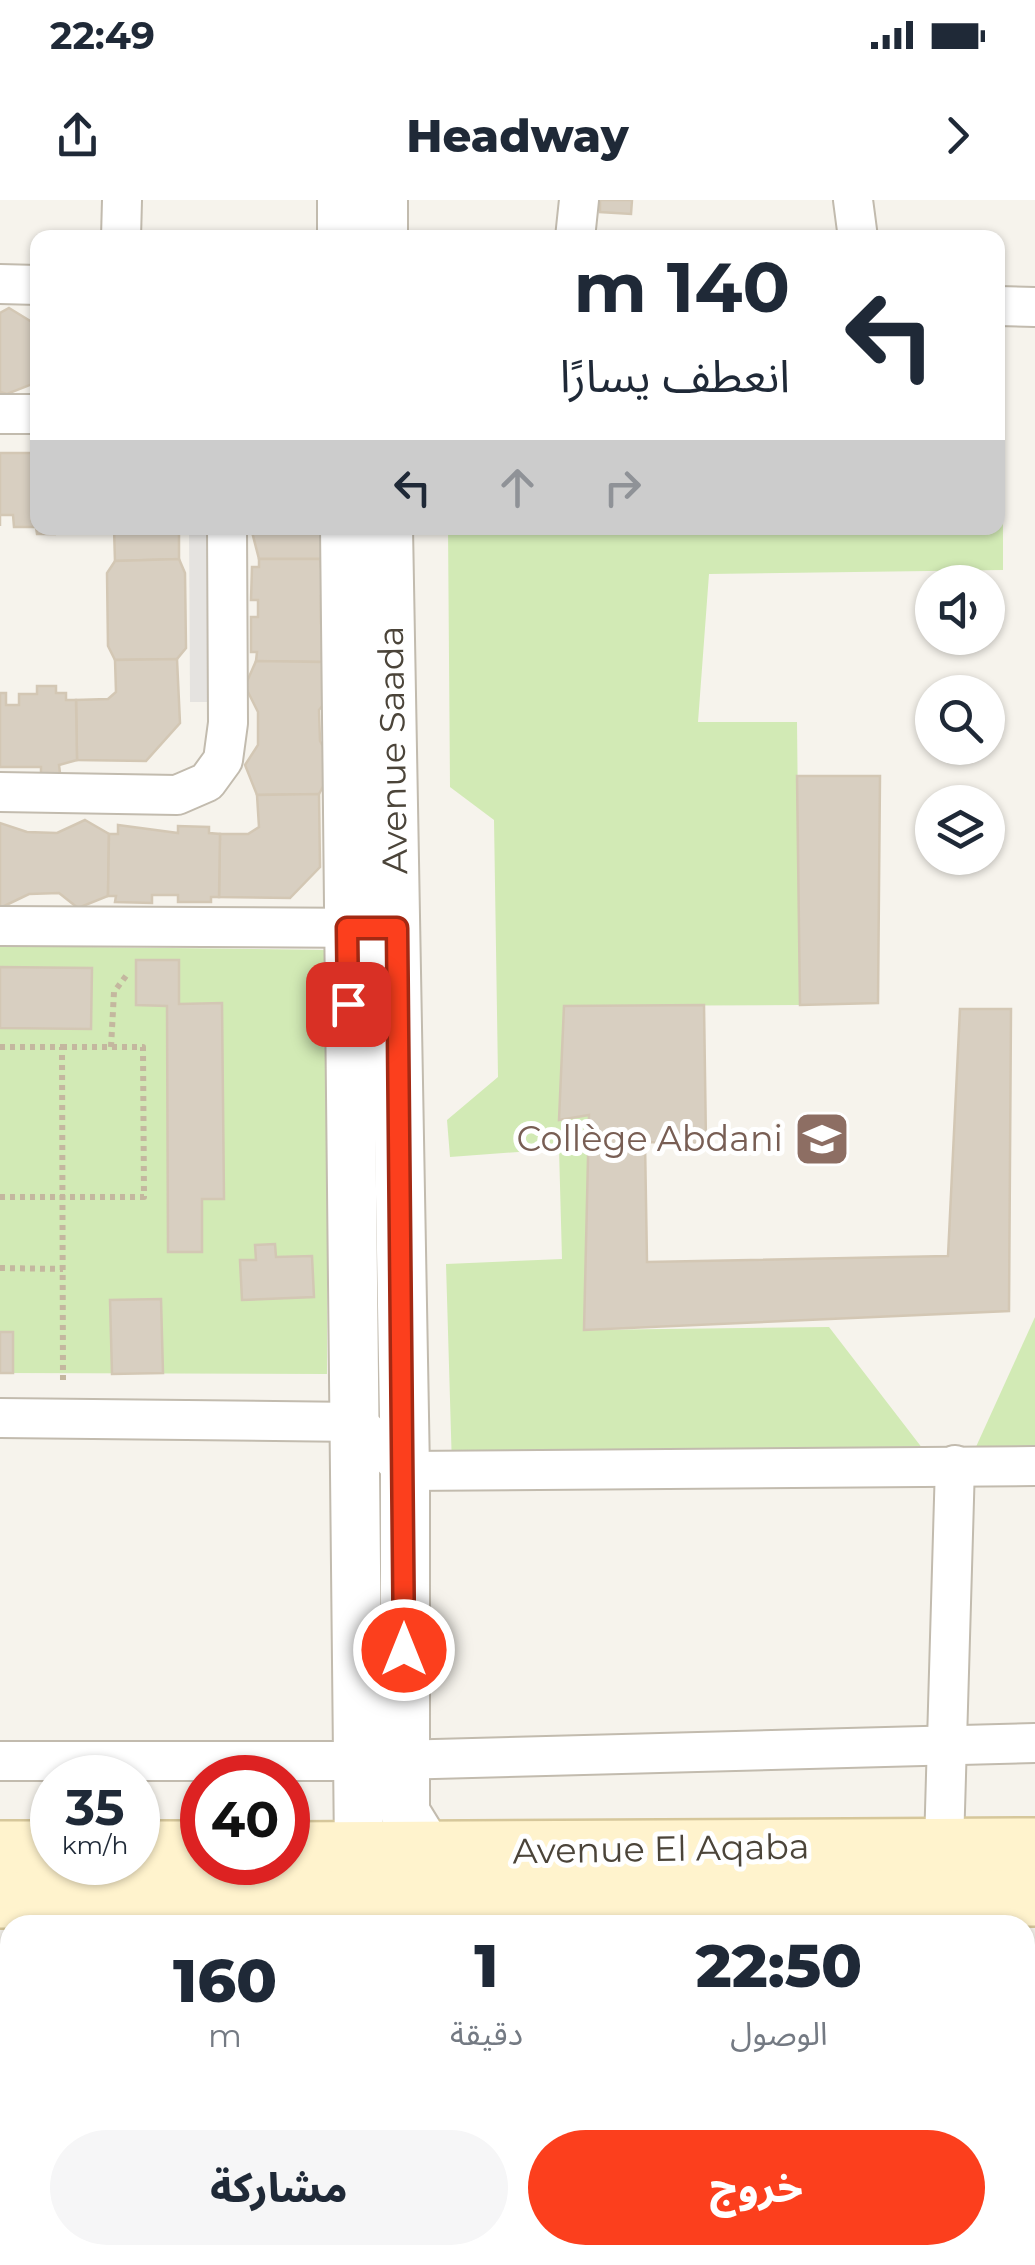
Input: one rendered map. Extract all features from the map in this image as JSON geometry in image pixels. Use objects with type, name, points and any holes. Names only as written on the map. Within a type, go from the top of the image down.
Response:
[{"type":"main road","name":"Avenue El Aqaba","points":[[429,1892],[944,1846],[1035,1846]]},
{"type":"main road","name":"Avenue El Aqaba","points":[[0,1849],[36,1893],[351,1890],[827,1912],[1035,1898]]},
{"type":"main road","name":"Avenue El Aqaba","points":[[310,1864],[351,1890]]},
{"type":"street","points":[[121,230],[122,200]]},
{"type":"street","points":[[342,200],[342,230]]},
{"type":"street","points":[[383,200],[383,230]]},
{"type":"street","points":[[576,230],[579,200]]},
{"type":"street","points":[[853,200],[857,230]]},
{"type":"street","points":[[0,284],[30,285]]},
{"type":"street","points":[[1005,306],[1035,307]]},
{"type":"street","points":[[0,414],[30,414]]},
{"type":"street","points":[[0,792],[177,795],[206,782],[224,760],[228,724],[227,535]]},
{"type":"street","name":"Avenue Saada","points":[[344,535],[357,1422],[381,1759],[405,1812],[429,1892]]},
{"type":"street","name":"Avenue Saada","points":[[351,1890],[381,1759],[405,1471],[388,535]]},
{"type":"street","points":[[0,926],[397,928]]},
{"type":"street","points":[[0,1418],[357,1422],[405,1471],[1035,1466]]},
{"type":"street","points":[[944,1846],[956,1465]]},
{"type":"street","points":[[0,1761],[381,1759],[1035,1743]]},
{"type":"path","points":[[111,1047],[114,992],[126,976]]},
{"type":"path","points":[[0,1047],[143,1046],[144,1197],[0,1197]]},
{"type":"path","points":[[62,1047],[63,1419]]},
{"type":"path","points":[[0,1268],[63,1269]]},
{"type":"green space","points":[[448,535],[1003,535],[1003,565],[915,565],[915,571],[709,574],[698,722],[797,722],[800,1005],[564,1006],[559,1119],[589,1115],[584,1330],[829,1327],[926,1453],[452,1467],[446,1264],[562,1259],[559,1149],[450,1157],[447,1120],[498,1077],[494,820],[450,787]]},
{"type":"green space","points":[[0,946],[328,950],[327,1374],[0,1373]]},
{"type":"green space","points":[[1035,1317],[1035,1460],[970,1460]]},
{"type":"shaded area","points":[[189,535],[218,535],[219,702],[190,702]]},
{"type":"building","points":[[600,200],[632,200],[631,214],[600,212]]},
{"type":"building","points":[[9,308],[30,321],[30,385],[7,394],[0,392],[0,313]]},
{"type":"building","points":[[0,453],[30,453],[30,527],[14,527],[13,515],[0,515]]},
{"type":"building","points":[[114,535],[179,535],[179,559],[115,561]]},
{"type":"building","points":[[253,535],[333,536],[320,559],[259,559]]},
{"type":"building","points":[[179,559],[185,573],[186,648],[177,659],[115,660],[108,646],[107,573],[115,561]]},
{"type":"building","points":[[259,559],[320,559],[321,568],[327,568],[328,598],[321,597],[321,623],[329,623],[329,654],[322,654],[322,662],[256,661],[257,652],[251,652],[251,617],[258,617],[258,600],[251,600],[252,567],[259,567]]},
{"type":"building","points":[[177,659],[180,723],[146,761],[77,760],[76,700],[108,699],[116,692],[115,660]]},
{"type":"building","points":[[256,661],[322,662],[334,692],[319,710],[320,741],[334,766],[319,794],[257,795],[245,765],[258,745],[258,712],[245,686]]},
{"type":"building","points":[[37,686],[56,686],[56,693],[66,693],[66,700],[76,700],[77,760],[59,765],[60,773],[41,774],[41,767],[0,767],[0,693],[6,693],[6,705],[19,705],[19,694],[37,694]]},
{"type":"building","points":[[797,776],[880,776],[878,1003],[800,1005]]},
{"type":"building","points":[[319,794],[320,867],[290,898],[219,897],[220,834],[248,834],[259,827],[257,795]]},
{"type":"building","points":[[85,820],[109,834],[108,896],[78,908],[59,893],[29,894],[0,908],[0,823],[27,832],[57,833]]},
{"type":"building","points":[[118,825],[178,833],[178,826],[209,827],[209,833],[220,834],[219,897],[211,897],[211,902],[178,902],[178,895],[152,895],[152,903],[115,902],[116,896],[108,896],[109,834],[118,834]]},
{"type":"building","points":[[136,960],[179,960],[179,1004],[222,1003],[224,1199],[202,1199],[202,1252],[168,1252],[167,1006],[136,1005]]},
{"type":"building","points":[[0,967],[92,968],[91,1029],[0,1028]]},
{"type":"building","points":[[704,1005],[706,1144],[645,1142],[647,1262],[948,1256],[960,1009],[1011,1009],[1009,1311],[584,1330],[589,1115],[559,1120],[564,1006]]},
{"type":"building","points":[[275,1244],[276,1257],[312,1256],[314,1297],[242,1300],[240,1260],[256,1260],[255,1245]]},
{"type":"building","points":[[161,1299],[163,1373],[112,1374],[110,1300]]},
{"type":"building","points":[[0,1332],[13,1332],[13,1373],[0,1373]]},
{"type":"place","name":"Collège Abdani","points":[[822,1139]]},
{"type":"route","points":[[348,1004],[347,928],[397,928],[404,1650]]}]
